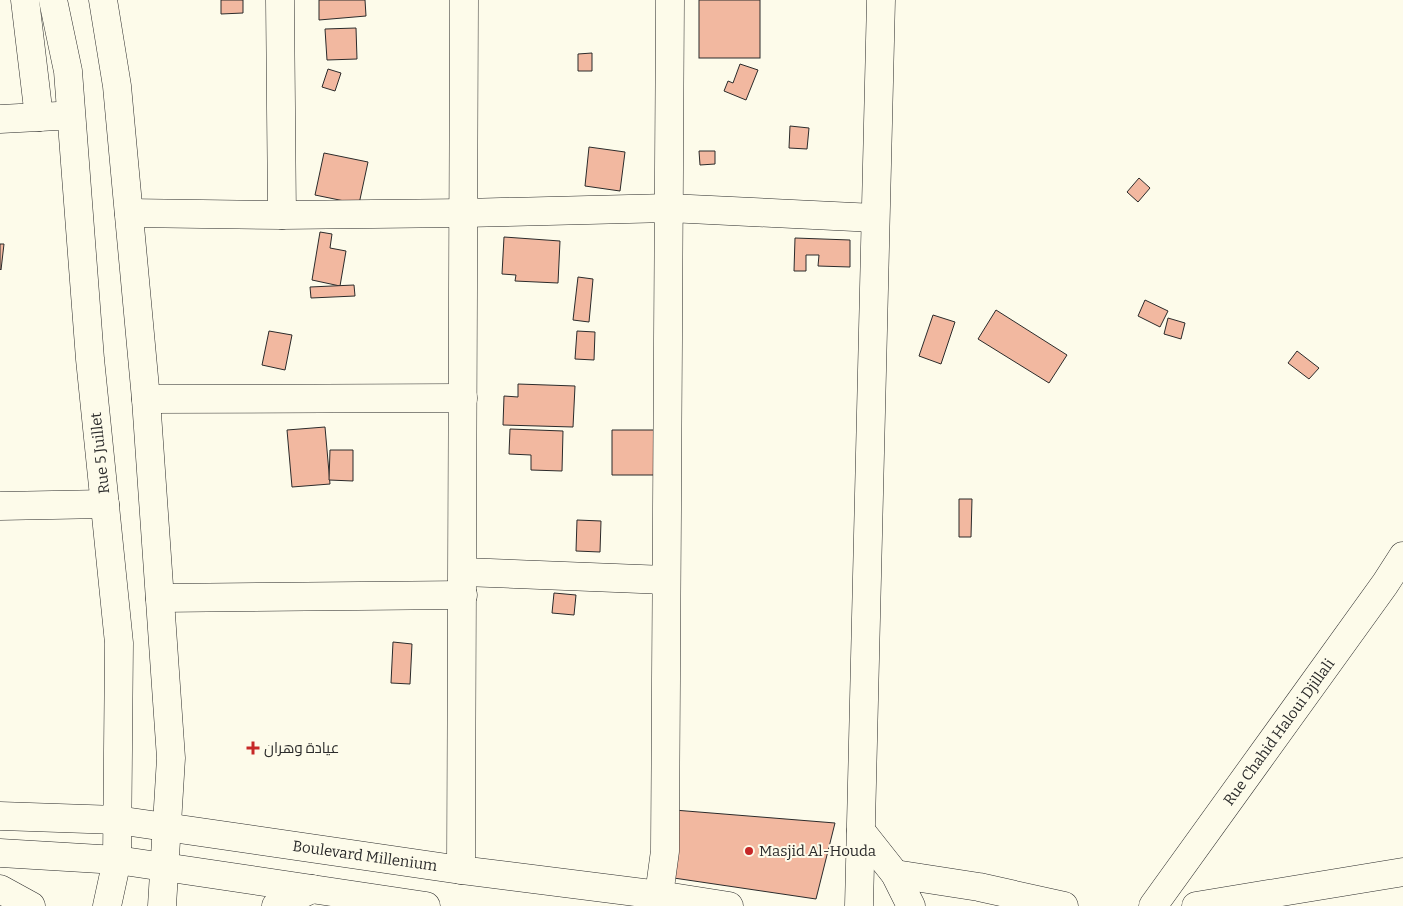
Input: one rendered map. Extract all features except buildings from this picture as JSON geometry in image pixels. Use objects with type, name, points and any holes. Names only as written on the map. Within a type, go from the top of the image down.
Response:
[{"type":"street","points":[[25,0],[39,117]]},
{"type":"street","name":"Rue 5 Juillet","points":[[53,0],[68,72],[89,350],[119,642],[117,860],[107,906]]},
{"type":"street","points":[[103,0],[117,86],[146,399],[171,758],[162,906]]},
{"type":"street","points":[[280,0],[282,215]]},
{"type":"street","points":[[461,870],[464,0]]},
{"type":"street","points":[[659,895],[665,851],[670,0]]},
{"type":"street","points":[[859,906],[881,0]]},
{"type":"street","points":[[0,119],[71,116]]},
{"type":"street","points":[[129,213],[282,215],[669,208],[875,218]]},
{"type":"street","points":[[146,399],[463,398]]},
{"type":"street","points":[[0,506],[105,504]]},
{"type":"street","name":"Rue Chahid Haloui Djillali","points":[[1153,906],[1394,589],[1403,556]]},
{"type":"street","points":[[160,598],[463,584],[666,580]]},
{"type":"street","name":"Boulevard Millenium","points":[[0,816],[118,820],[461,870],[659,895],[729,906]]},
{"type":"street","points":[[861,831],[895,874],[911,906]]},
{"type":"street","points":[[0,853],[117,860],[426,906]]},
{"type":"street","points":[[1196,906],[1403,872]]},
{"type":"street","points":[[895,874],[979,887],[1064,906]]},
{"type":"street","points":[[0,888],[31,906]]},
{"type":"street","points":[[276,906],[312,889]]},
{"type":"street","points":[[0,902],[11,906]]},
{"type":"place","name":"عيادة وهران","points":[[253,748]]},
{"type":"place","name":"Masjid Al-Houda","points":[[749,851]]}]
